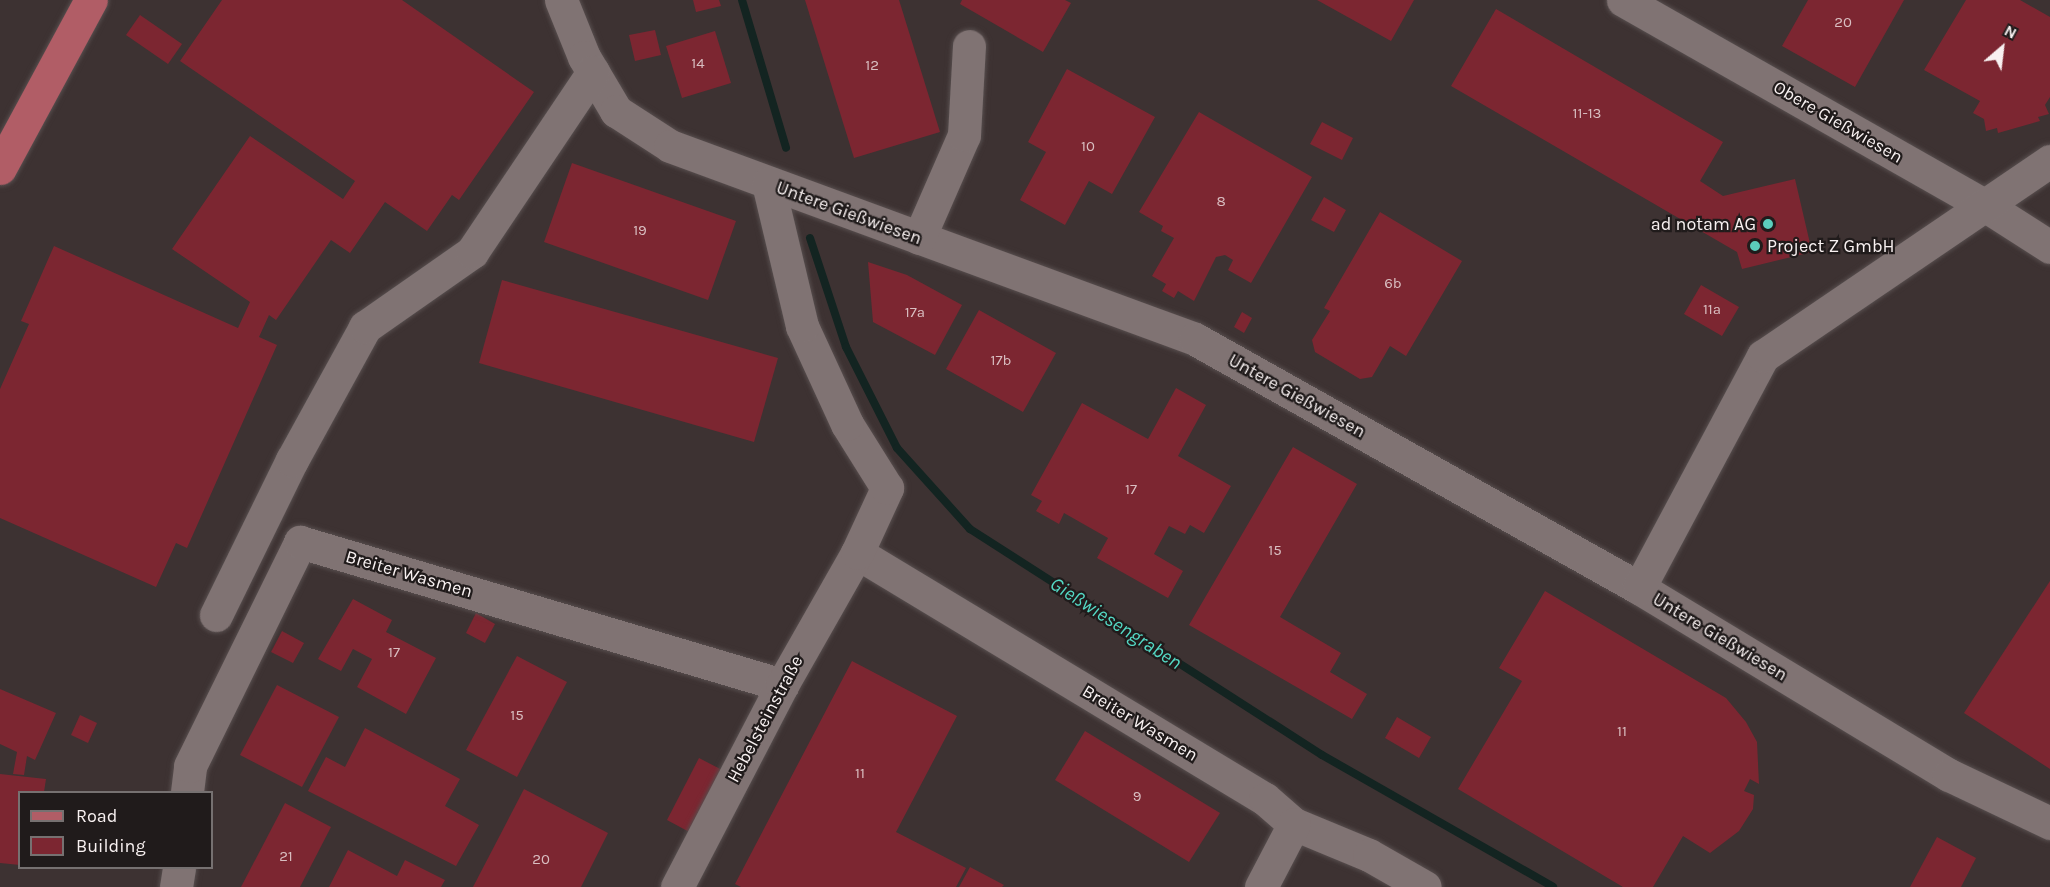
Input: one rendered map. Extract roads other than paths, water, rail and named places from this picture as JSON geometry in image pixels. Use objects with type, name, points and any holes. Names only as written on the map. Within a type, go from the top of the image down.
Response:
[{"type":"main road","points":[[0,168],[92,0]]},
{"type":"street","name":"Untere Gießwiesen","points":[[561,0],[593,72],[616,111],[670,146],[1195,339],[1639,588],[1949,775],[2050,823]]},
{"type":"street","name":"Obere Gießwiesen","points":[[1623,0],[1986,206],[2050,247]]},
{"type":"street","points":[[920,238],[964,135],[969,46]]},
{"type":"street","points":[[216,615],[292,460],[365,327],[472,252],[593,72]]},
{"type":"street","points":[[1639,588],[1763,356],[2050,161]]},
{"type":"street","name":"Hebelsteinstraße","points":[[677,887],[782,685],[857,552],[887,488],[847,424],[802,326],[768,183]]},
{"type":"street","name":"Breiter Wasmen","points":[[188,791],[190,766],[300,542],[782,685]]},
{"type":"street","name":"Breiter Wasmen","points":[[857,552],[1265,799],[1294,824],[1369,855],[1425,887]]},
{"type":"street","points":[[1261,887],[1294,824]]},
{"type":"street","points":[[176,887],[179,869]]},
{"type":"waterway","name":"Gießwiesengraben","points":[[742,0],[786,148]]},
{"type":"waterway","name":"Gießwiesengraben","points":[[810,238],[846,347],[897,448],[970,529],[1322,755],[1553,887]]},
{"type":"place","name":"ad notam AG","points":[[1768,224]]},
{"type":"place","name":"Project Z GmbH","points":[[1755,246]]}]
